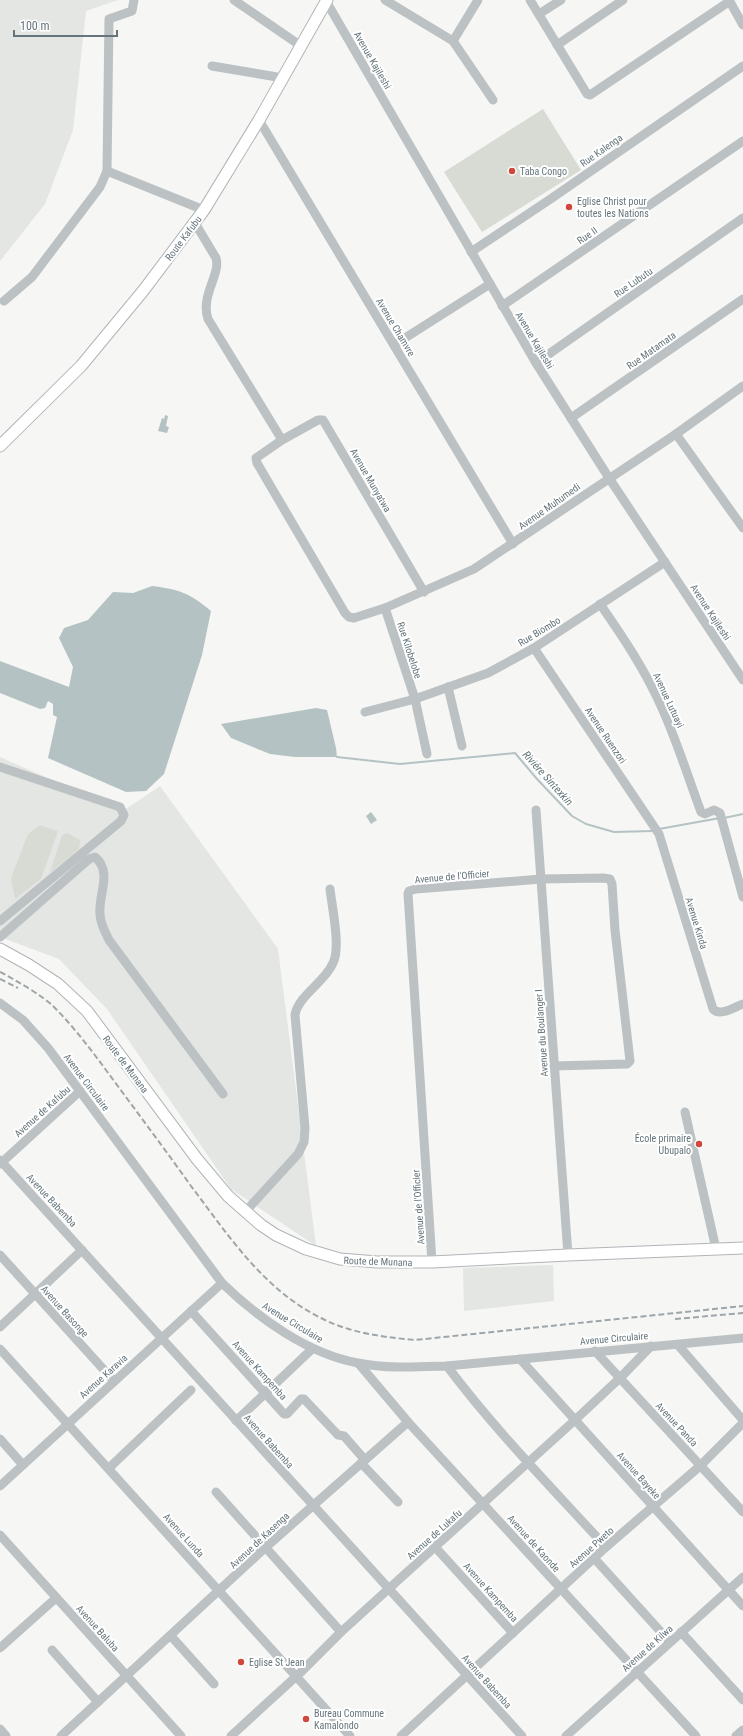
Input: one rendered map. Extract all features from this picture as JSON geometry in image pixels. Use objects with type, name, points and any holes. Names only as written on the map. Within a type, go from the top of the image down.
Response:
[{"type":"main road","name":"Route Kafubu","points":[[0,446],[81,366],[144,291],[195,223],[259,120],[326,0]]},
{"type":"main road","name":"Route de Munana","points":[[0,949],[29,964],[58,984],[87,1011],[197,1159],[228,1196],[276,1235],[323,1255],[340,1259],[377,1262],[432,1262],[743,1248]]},
{"type":"street","points":[[4,301],[37,271],[100,187],[107,171],[109,19],[132,11],[134,0]]},
{"type":"street","name":"Avenue Kajileshi","points":[[326,0],[536,363],[609,478],[743,680]]},
{"type":"street","points":[[385,0],[453,40],[493,100]]},
{"type":"street","points":[[453,40],[478,0]]},
{"type":"street","points":[[530,0],[587,94],[590,95],[730,1],[743,25]]},
{"type":"street","points":[[539,14],[561,0]]},
{"type":"street","points":[[557,45],[623,0]]},
{"type":"street","points":[[238,1],[301,46]]},
{"type":"street","points":[[212,66],[283,78]]},
{"type":"street","name":"Rue Kalenga","points":[[471,252],[743,66]]},
{"type":"street","name":"Avenue Chamvre","points":[[259,120],[513,544]]},
{"type":"street","name":"Rue II","points":[[502,306],[743,141]]},
{"type":"street","points":[[107,171],[204,210]]},
{"type":"street","name":"Rue Lubutu","points":[[536,363],[743,218]]},
{"type":"street","points":[[195,223],[218,264],[208,293],[206,311],[208,318],[282,440]]},
{"type":"street","points":[[394,345],[490,284]]},
{"type":"street","name":"Rue Matamata","points":[[571,418],[743,299]]},
{"type":"street","name":"Avenue Muhumedi","points":[[282,440],[257,457],[256,461],[344,613],[349,617],[354,618],[385,608],[424,592],[474,568],[513,544],[676,434],[743,386]]},
{"type":"street","name":"Avenue Munyatwa","points":[[282,440],[318,420],[323,420],[424,592]]},
{"type":"street","points":[[676,434],[743,528]]},
{"type":"street","name":"Rue Biombo","points":[[365,712],[415,699],[488,673],[534,648],[665,562]]},
{"type":"street","name":"Avenue Lutuayi","points":[[600,604],[621,634],[661,706],[701,812],[705,814],[714,810],[720,812],[743,897]]},
{"type":"street","name":"Rue Kilobelobe","points":[[385,608],[415,699],[427,754]]},
{"type":"street","name":"Avenue Ruenzori","points":[[534,648],[659,834]]},
{"type":"street","points":[[448,688],[462,746]]},
{"type":"street","points":[[0,767],[120,807],[124,815],[121,821],[0,921]]},
{"type":"street","name":"Avenue du Boulanger I","points":[[536,810],[568,1255]]},
{"type":"street","name":"Avenue Kinda","points":[[659,834],[709,999],[714,1010],[721,1012],[743,1004]]},
{"type":"street","points":[[0,937],[89,859],[95,857],[101,862],[105,877],[99,914],[103,927],[110,940],[223,1094]]},
{"type":"street","name":"Avenue de l'Officier","points":[[432,1262],[408,894],[411,890],[541,879],[607,878],[612,884],[617,950],[630,1061],[627,1064],[554,1066]]},
{"type":"street","points":[[246,1212],[298,1154],[304,1142],[305,1128],[295,1015],[297,1007],[328,971],[335,959],[336,945],[330,889]]},
{"type":"street","name":"Avenue Circulaire","points":[[0,1004],[23,1020],[48,1048],[222,1283],[242,1302],[259,1315],[312,1349],[334,1358],[359,1364],[398,1367],[447,1366],[743,1338]]},
{"type":"street","name":"Avenue de Kafubu","points":[[1,1162],[80,1092]]},
{"type":"street","points":[[685,1112],[716,1249]]},
{"type":"street","name":"Avenue Babemba","points":[[1,1162],[313,1506],[390,1588],[522,1736]]},
{"type":"street","points":[[0,1327],[82,1250]]},
{"type":"street","name":"Avenue Basonge","points":[[0,1255],[114,1381]]},
{"type":"street","name":"Avenue Karavia","points":[[0,1486],[222,1283]]},
{"type":"street","name":"Avenue Kampemba","points":[[191,1311],[284,1414],[287,1414],[301,1399],[304,1399],[338,1435],[344,1436],[363,1462],[398,1502]]},
{"type":"street","points":[[678,1345],[743,1420]]},
{"type":"street","name":"Avenue de Lukafu","points":[[231,1736],[341,1632],[436,1548],[575,1420],[620,1378],[650,1346]]},
{"type":"street","name":"Avenue Lunda","points":[[0,1349],[350,1736]]},
{"type":"street","points":[[236,1421],[312,1349]]},
{"type":"street","name":"Avenue Panda","points":[[595,1351],[743,1512]]},
{"type":"street","name":"Avenue Bayeke","points":[[520,1359],[743,1606]]},
{"type":"street","name":"Avenue de Kaonde","points":[[359,1364],[408,1422],[636,1673],[696,1736]]},
{"type":"street","points":[[447,1366],[461,1385],[528,1462],[606,1547]]},
{"type":"street","points":[[109,1468],[191,1390]]},
{"type":"street","name":"Avenue de Kasenga","points":[[61,1736],[266,1547],[408,1422]]},
{"type":"street","name":"Avenue Pweto","points":[[401,1736],[606,1547],[700,1466],[743,1423]]},
{"type":"street","points":[[0,1438],[23,1465]]},
{"type":"street","points":[[216,1492],[341,1632]]},
{"type":"street","name":"Avenue Baluba","points":[[0,1535],[181,1736]]},
{"type":"street","name":"Avenue Kampemba","points":[[436,1548],[513,1633]]},
{"type":"street","points":[[594,1558],[670,1642]]},
{"type":"street","name":"Avenue de Kilwa","points":[[566,1736],[743,1577]]},
{"type":"street","points":[[0,1648],[56,1598]]},
{"type":"street","points":[[681,1632],[743,1700]]},
{"type":"street","points":[[171,1636],[214,1684]]},
{"type":"street","points":[[52,1650],[98,1702]]},
{"type":"street","points":[[0,1730],[6,1736]]},
{"type":"street","points":[[736,1736],[743,1730]]},
{"type":"shaded area","points":[[0,0],[118,0],[86,11],[73,130],[45,204],[0,261]]},
{"type":"shaded area","name":"Taba Congo","points":[[543,109],[581,170],[482,232],[444,172]]},
{"type":"shaded area","points":[[165,415],[168,416],[166,426],[169,427],[167,433],[158,431],[162,418],[164,419]]},
{"type":"shaded area","points":[[152,586],[177,590],[197,600],[211,611],[202,655],[164,774],[146,791],[126,792],[48,758],[57,717],[53,715],[53,704],[48,701],[45,708],[40,709],[0,693],[0,661],[69,687],[73,667],[59,638],[64,628],[88,620],[113,592],[133,593]]},
{"type":"shaded area","points":[[316,708],[327,710],[337,757],[295,757],[270,754],[231,738],[221,724]]},
{"type":"shaded area","points":[[0,757],[123,811],[160,786],[278,949],[316,1246],[231,1189],[107,1009],[59,959],[0,937]]},
{"type":"shaded area","points":[[371,812],[377,820],[371,824],[366,816]]},
{"type":"shaded area","points":[[40,825],[58,831],[41,879],[15,899],[11,878],[28,834]]},
{"type":"shaded area","points":[[67,833],[80,840],[79,849],[50,873],[62,835]]},
{"type":"shaded area","points":[[553,1265],[554,1301],[464,1311],[463,1268]]},
{"type":"waterway","name":"Riviére Sintexkin","points":[[337,757],[400,764],[515,753],[572,816],[586,824],[614,832],[653,831]]},
{"type":"waterway","name":"Riviére Sintexkin","points":[[724,818],[743,814]]},
{"type":"waterway","name":"Riviére Sintexkin","points":[[659,829],[720,818]]},
{"type":"railway","points":[[0,972],[42,997],[70,1024],[248,1260],[282,1292],[301,1306],[332,1323],[366,1334],[415,1340],[743,1306]]},
{"type":"railway","points":[[0,979],[18,988]]},
{"type":"railway","points":[[675,1319],[743,1313]]},
{"type":"place","name":"Taba Congo","points":[[512,171]]},
{"type":"place","name":"Eglise Christ pour toutes les Nations","points":[[569,207]]},
{"type":"place","name":"École primaire Ubupalo","points":[[699,1144]]},
{"type":"place","name":"Eglise St Jean","points":[[241,1662]]},
{"type":"place","name":"Bureau Commune Kamalondo","points":[[306,1719]]}]
